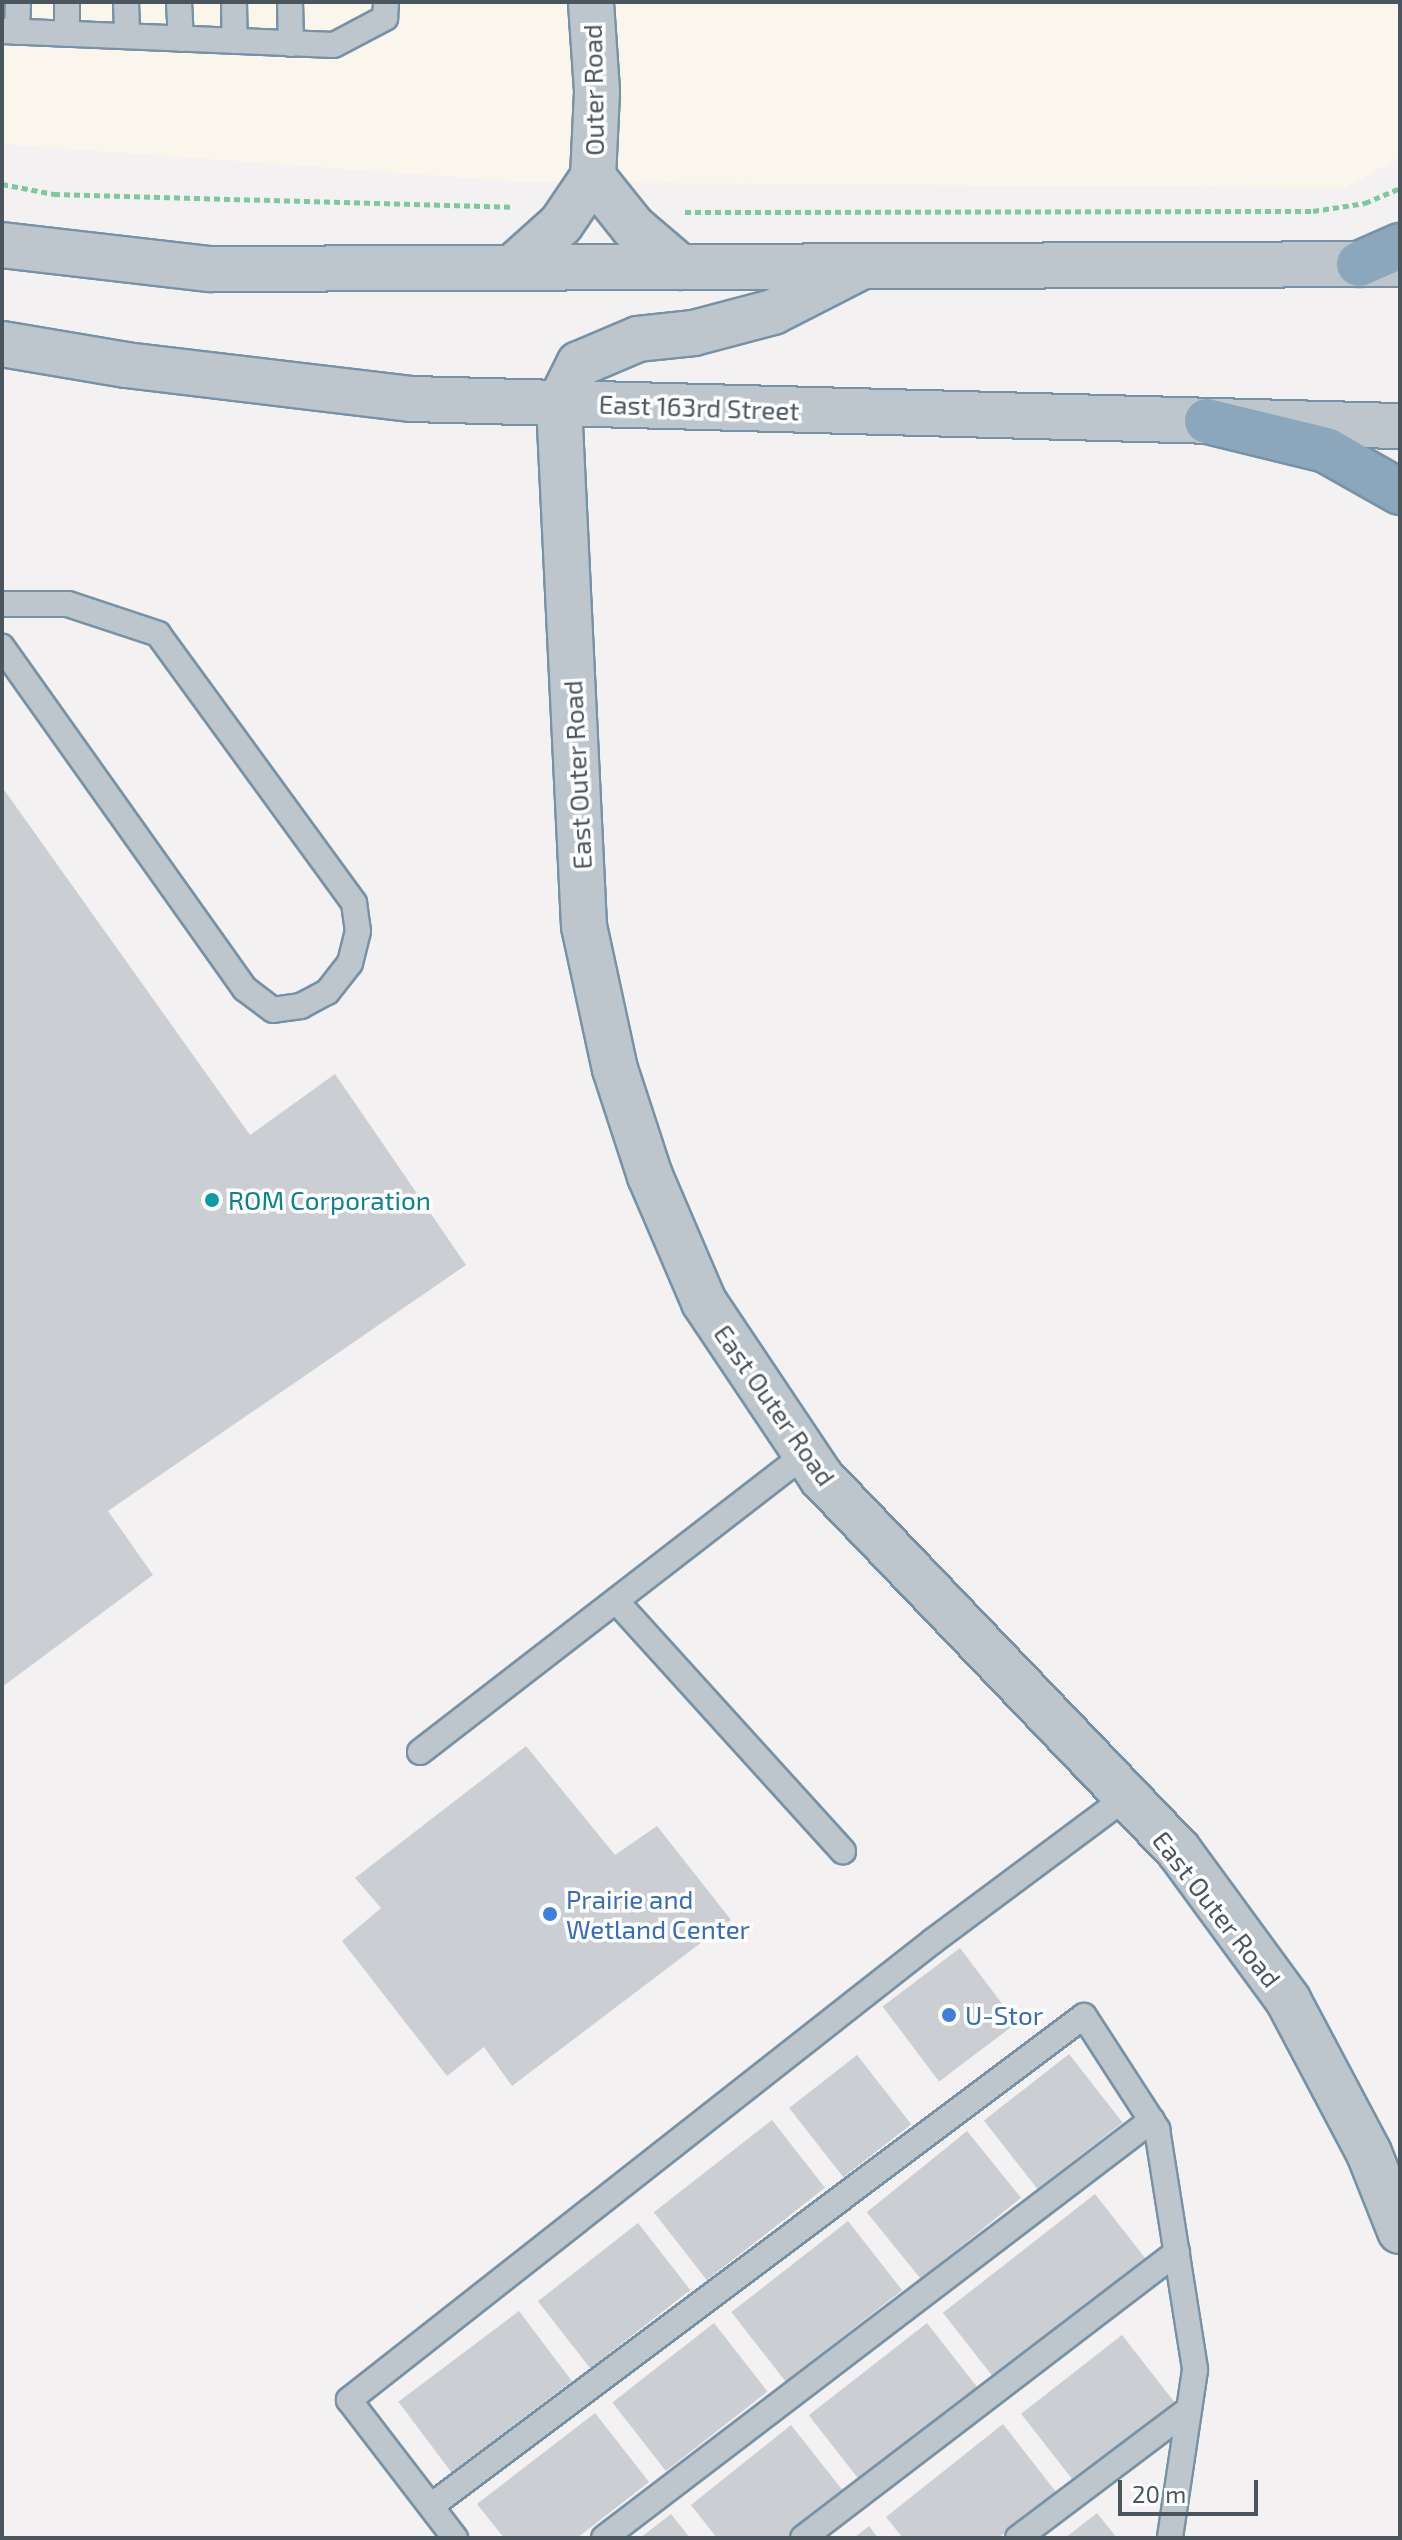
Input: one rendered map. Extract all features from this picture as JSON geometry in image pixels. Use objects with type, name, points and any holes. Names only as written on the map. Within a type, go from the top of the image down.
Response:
[{"type":"highway","points":[[1380,264],[1400,246]]},
{"type":"highway","points":[[1207,421],[1326,450],[1400,492]]},
{"type":"street","name":"Outer Road","points":[[591,2],[597,91],[582,193],[620,211],[680,267]]},
{"type":"street","points":[[513,267],[582,193]]},
{"type":"street","points":[[2,245],[210,269],[1380,264]]},
{"type":"street","points":[[559,404],[579,364],[638,339],[694,333],[773,312],[863,266]]},
{"type":"street","name":"East 163rd Street","points":[[2,344],[126,365],[412,399],[1400,426]]},
{"type":"street","name":"East Outer Road","points":[[559,404],[584,926],[615,1069],[650,1176],[704,1302],[806,1454],[941,1605],[1179,1851],[1288,2000],[1369,2153],[1400,2231]]},
{"type":"lane","points":[[18,2],[9,31],[334,45],[385,18],[386,2]]},
{"type":"lane","points":[[67,2],[67,34]]},
{"type":"lane","points":[[126,2],[127,36]]},
{"type":"lane","points":[[179,2],[181,39]]},
{"type":"lane","points":[[234,2],[235,41]]},
{"type":"lane","points":[[290,2],[291,44]]},
{"type":"lane","points":[[2,604],[68,604],[133,622],[158,634],[354,903],[358,931],[350,963],[327,992],[301,1006],[273,1010],[245,989],[2,647]]},
{"type":"lane","points":[[420,1752],[806,1454]]},
{"type":"lane","points":[[616,1601],[843,1851]]},
{"type":"lane","points":[[455,2538],[349,2400],[933,1941],[1126,1797]]},
{"type":"lane","points":[[431,2506],[1084,2016],[1152,2120],[1177,2252],[1195,2370],[1170,2538]]},
{"type":"lane","points":[[604,2538],[1152,2120]]},
{"type":"lane","points":[[803,2538],[1177,2252]]},
{"type":"lane","points":[[1018,2538],[1189,2409]]},
{"type":"path","points":[[2,184],[54,194],[582,193]]},
{"type":"path","points":[[620,211],[1313,211],[1365,203],[1400,188]]},
{"type":"shaded area","points":[[2,2],[1400,2],[1400,158],[1344,188],[525,182],[2,144]]},
{"type":"building","name":"ROM Corporation","points":[[2,787],[250,1135],[335,1074],[466,1265],[108,1511],[153,1575],[2,1687]]},
{"type":"building","name":"Prairie and Wetland Center","points":[[526,1746],[615,1855],[657,1826],[731,1920],[512,2086],[484,2047],[447,2076],[342,1941],[381,1908],[355,1878]]},
{"type":"building","name":"U-Stor","points":[[960,1948],[1017,2023],[939,2081],[883,2006]]},
{"type":"building","points":[[1069,2054],[1123,2123],[1037,2189],[984,2120]]},
{"type":"building","points":[[857,2055],[911,2124],[843,2177],[789,2108]]},
{"type":"building","points":[[772,2120],[825,2188],[707,2280],[654,2212]]},
{"type":"building","points":[[967,2131],[1021,2198],[921,2279],[867,2212]]},
{"type":"building","points":[[1095,2194],[1148,2262],[996,2381],[943,2313]]},
{"type":"building","points":[[848,2221],[902,2290],[786,2381],[731,2312]]},
{"type":"building","points":[[638,2223],[690,2290],[590,2368],[538,2301]]},
{"type":"building","points":[[519,2311],[572,2381],[451,2472],[398,2402]]},
{"type":"building","points":[[714,2323],[768,2392],[666,2471],[612,2402]]},
{"type":"building","points":[[927,2323],[979,2390],[861,2482],[809,2415]]},
{"type":"building","points":[[1122,2335],[1174,2402],[1073,2481],[1021,2414]]},
{"type":"building","points":[[595,2413],[649,2482],[577,2538],[504,2538],[477,2504]]},
{"type":"building","points":[[1003,2424],[1056,2492],[998,2538],[903,2538],[886,2517]]},
{"type":"building","points":[[791,2425],[844,2492],[787,2538],[717,2538],[691,2505]]},
{"type":"building","points":[[1097,2513],[1117,2538],[1065,2538]]},
{"type":"building","points":[[671,2514],[690,2538],[640,2538]]},
{"type":"building","points":[[869,2526],[878,2538],[854,2538]]},
{"type":"place","name":"ROM Corporation","points":[[212,1200]]},
{"type":"place","name":"Prairie and Wetland Center","points":[[550,1914]]},
{"type":"place","name":"U-Stor","points":[[949,2015]]}]
